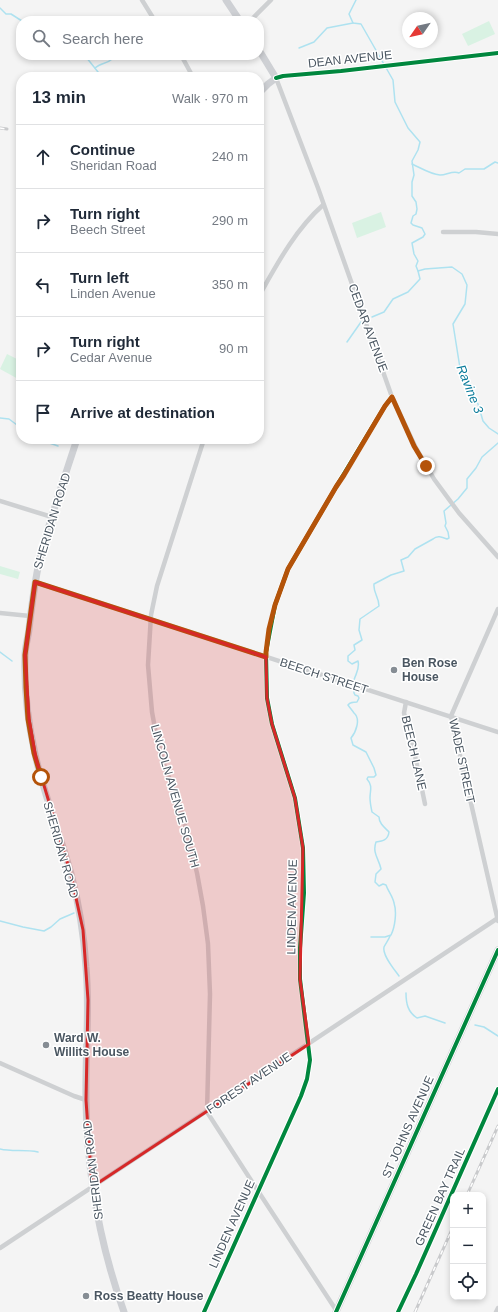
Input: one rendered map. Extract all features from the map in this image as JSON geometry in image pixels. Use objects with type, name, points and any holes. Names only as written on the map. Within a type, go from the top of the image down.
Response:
[{"type":"street","points":[[142,0],[152,16]]},
{"type":"street","points":[[226,0],[237,16]]},
{"type":"street","points":[[255,16],[271,0]]},
{"type":"street","name":"DEAN AVENUE","points":[[276,78],[283,76],[498,53]]},
{"type":"street","points":[[264,58],[276,78],[264,88]]},
{"type":"street","points":[[184,60],[190,72]]},
{"type":"street","name":"CEDAR AVENUE","points":[[276,78],[392,397],[414,446],[440,487],[465,521],[498,557]]},
{"type":"street","points":[[264,287],[296,235],[312,215],[323,205]]},
{"type":"street","points":[[443,232],[498,234]]},
{"type":"street","name":"LINDEN AVENUE","points":[[204,1312],[301,1096],[307,1079],[310,1060],[300,980],[300,948],[304,893],[303,848],[295,798],[272,724],[267,698],[266,652],[269,629],[275,605],[288,569],[336,487],[392,397]]},
{"type":"street","name":"SHERIDAN ROAD","points":[[75,444],[42,549],[35,582],[25,655],[26,687],[28,719],[45,796],[71,875],[82,930],[87,968],[88,1000],[86,1100],[92,1187],[106,1254],[124,1312]]},
{"type":"street","name":"LINCOLN AVENUE SOUTH","points":[[202,444],[158,586],[151,620],[148,665],[152,712],[162,756],[181,810],[197,873],[208,944],[210,994],[207,1112]]},
{"type":"street","points":[[0,501],[52,517]]},
{"type":"street","name":"BEECH STREET","points":[[35,582],[498,732]]},
{"type":"street","name":"WADE STREET","points":[[498,609],[451,716],[498,919]]},
{"type":"street","points":[[0,613],[30,616]]},
{"type":"street","name":"BEECH LANE","points":[[406,702],[404,713],[425,804]]},
{"type":"street","name":"FOREST AVENUE","points":[[0,1248],[498,919]]},
{"type":"street","name":"ST JOHNS AVENUE","points":[[337,1311],[498,950]]},
{"type":"street","points":[[0,1063],[86,1100]]},
{"type":"street","points":[[207,1112],[337,1311]]},
{"type":"street","points":[[496,1312],[498,1308]]},
{"type":"highlighted area","points":[[35,582],[266,657],[267,698],[272,724],[295,798],[303,848],[300,979],[309,1044],[92,1187],[86,1100],[88,1000],[83,930],[71,875],[36,759],[29,719],[25,655]]},
{"type":"green space","points":[[489,21],[495,34],[468,46],[462,34]]},
{"type":"green space","points":[[381,212],[386,227],[357,238],[352,223]]},
{"type":"green space","points":[[7,354],[16,358],[16,378],[0,369]]},
{"type":"green space","points":[[0,566],[20,572],[18,579],[0,574]]},
{"type":"waterway","name":"Ravine 3","points":[[356,0],[349,14],[353,23],[361,24],[393,80],[395,102],[408,128],[420,142],[418,150],[412,161],[414,175],[412,182],[412,196],[416,202],[417,209],[411,223],[422,228],[425,234],[423,237],[412,243],[414,254],[418,261],[416,266],[418,271],[452,267],[462,274],[467,285],[465,304],[453,324],[462,379],[466,382],[478,404],[483,421],[489,428],[498,434]]},
{"type":"waterway","points":[[0,8],[6,14],[11,14],[16,17]]},
{"type":"waterway","points":[[299,48],[314,42],[327,28],[353,23]]},
{"type":"waterway","points":[[88,60],[98,72]]},
{"type":"waterway","points":[[95,68],[111,60]]},
{"type":"waterway","name":"Ravine 3","points":[[412,164],[429,172],[443,175],[454,172],[459,173],[465,169],[484,169],[495,162],[498,163]]},
{"type":"waterway","points":[[372,317],[384,312],[393,299],[408,292],[420,279],[418,271]]},
{"type":"waterway","points":[[347,342],[361,322]]},
{"type":"waterway","points":[[0,418],[9,419],[16,424]]},
{"type":"waterway","name":"Ravine 3","points":[[371,937],[385,937],[391,935],[394,924],[395,907],[393,898],[386,885],[383,884],[379,886],[375,882],[376,874],[381,869],[375,853],[376,842],[385,840],[388,837],[389,832],[381,823],[379,817],[372,812],[370,800],[371,786],[367,779],[368,777],[374,777],[376,775],[374,768],[366,752],[353,745],[351,738],[356,729],[357,719],[348,705],[353,702],[357,702],[359,698],[354,693],[354,680],[358,669],[358,661],[352,664],[348,661],[348,656],[355,650],[354,645],[362,640],[359,630],[360,619],[379,606],[374,590],[374,584],[391,575],[404,571],[401,560],[408,557],[415,549],[436,537],[449,538],[445,526],[444,511],[458,499],[467,488],[467,479],[476,468],[482,457],[498,443]]},
{"type":"waterway","points":[[52,444],[58,446]]},
{"type":"waterway","points":[[0,652],[12,661]]},
{"type":"waterway","points":[[0,921],[44,931],[60,919],[74,913]]},
{"type":"waterway","name":"Ravine 3","points":[[390,936],[384,950],[389,962],[399,976]]},
{"type":"waterway","name":"Ravine 3","points":[[406,993],[408,1007],[414,1016],[417,1018],[425,1016],[445,1023]]},
{"type":"waterway","name":"Ravine 3","points":[[475,1025],[484,1027],[498,1036]]},
{"type":"waterway","points":[[0,1149],[38,1152]]},
{"type":"railway","points":[[0,128],[7,129]]},
{"type":"railway","points":[[468,1192],[498,1126]]},
{"type":"railway","points":[[415,1312],[453,1228]]},
{"type":"cycle path","points":[[276,78],[283,76],[498,53]]},
{"type":"cycle path","points":[[204,1312],[301,1096],[307,1079],[310,1060],[300,979],[300,948],[304,893],[303,848],[295,798],[272,724],[267,698],[266,652],[275,605],[288,569],[336,487],[392,397]]},
{"type":"cycle path","points":[[336,1312],[498,950]]},
{"type":"cycle path","name":"GREEN BAY TRAIL","points":[[398,1312],[498,1089]]},
{"type":"place","name":"Ben Rose House","points":[[394,670]]},
{"type":"place","name":"Ward W. Willits House","points":[[46,1045]]},
{"type":"place","name":"Ross Beatty House","points":[[86,1296]]},
{"type":"route","points":[[41,777],[34,753],[28,719],[25,655],[35,582],[266,657],[269,629],[275,605],[288,569],[336,487],[392,397],[414,446],[426,466]]}]
